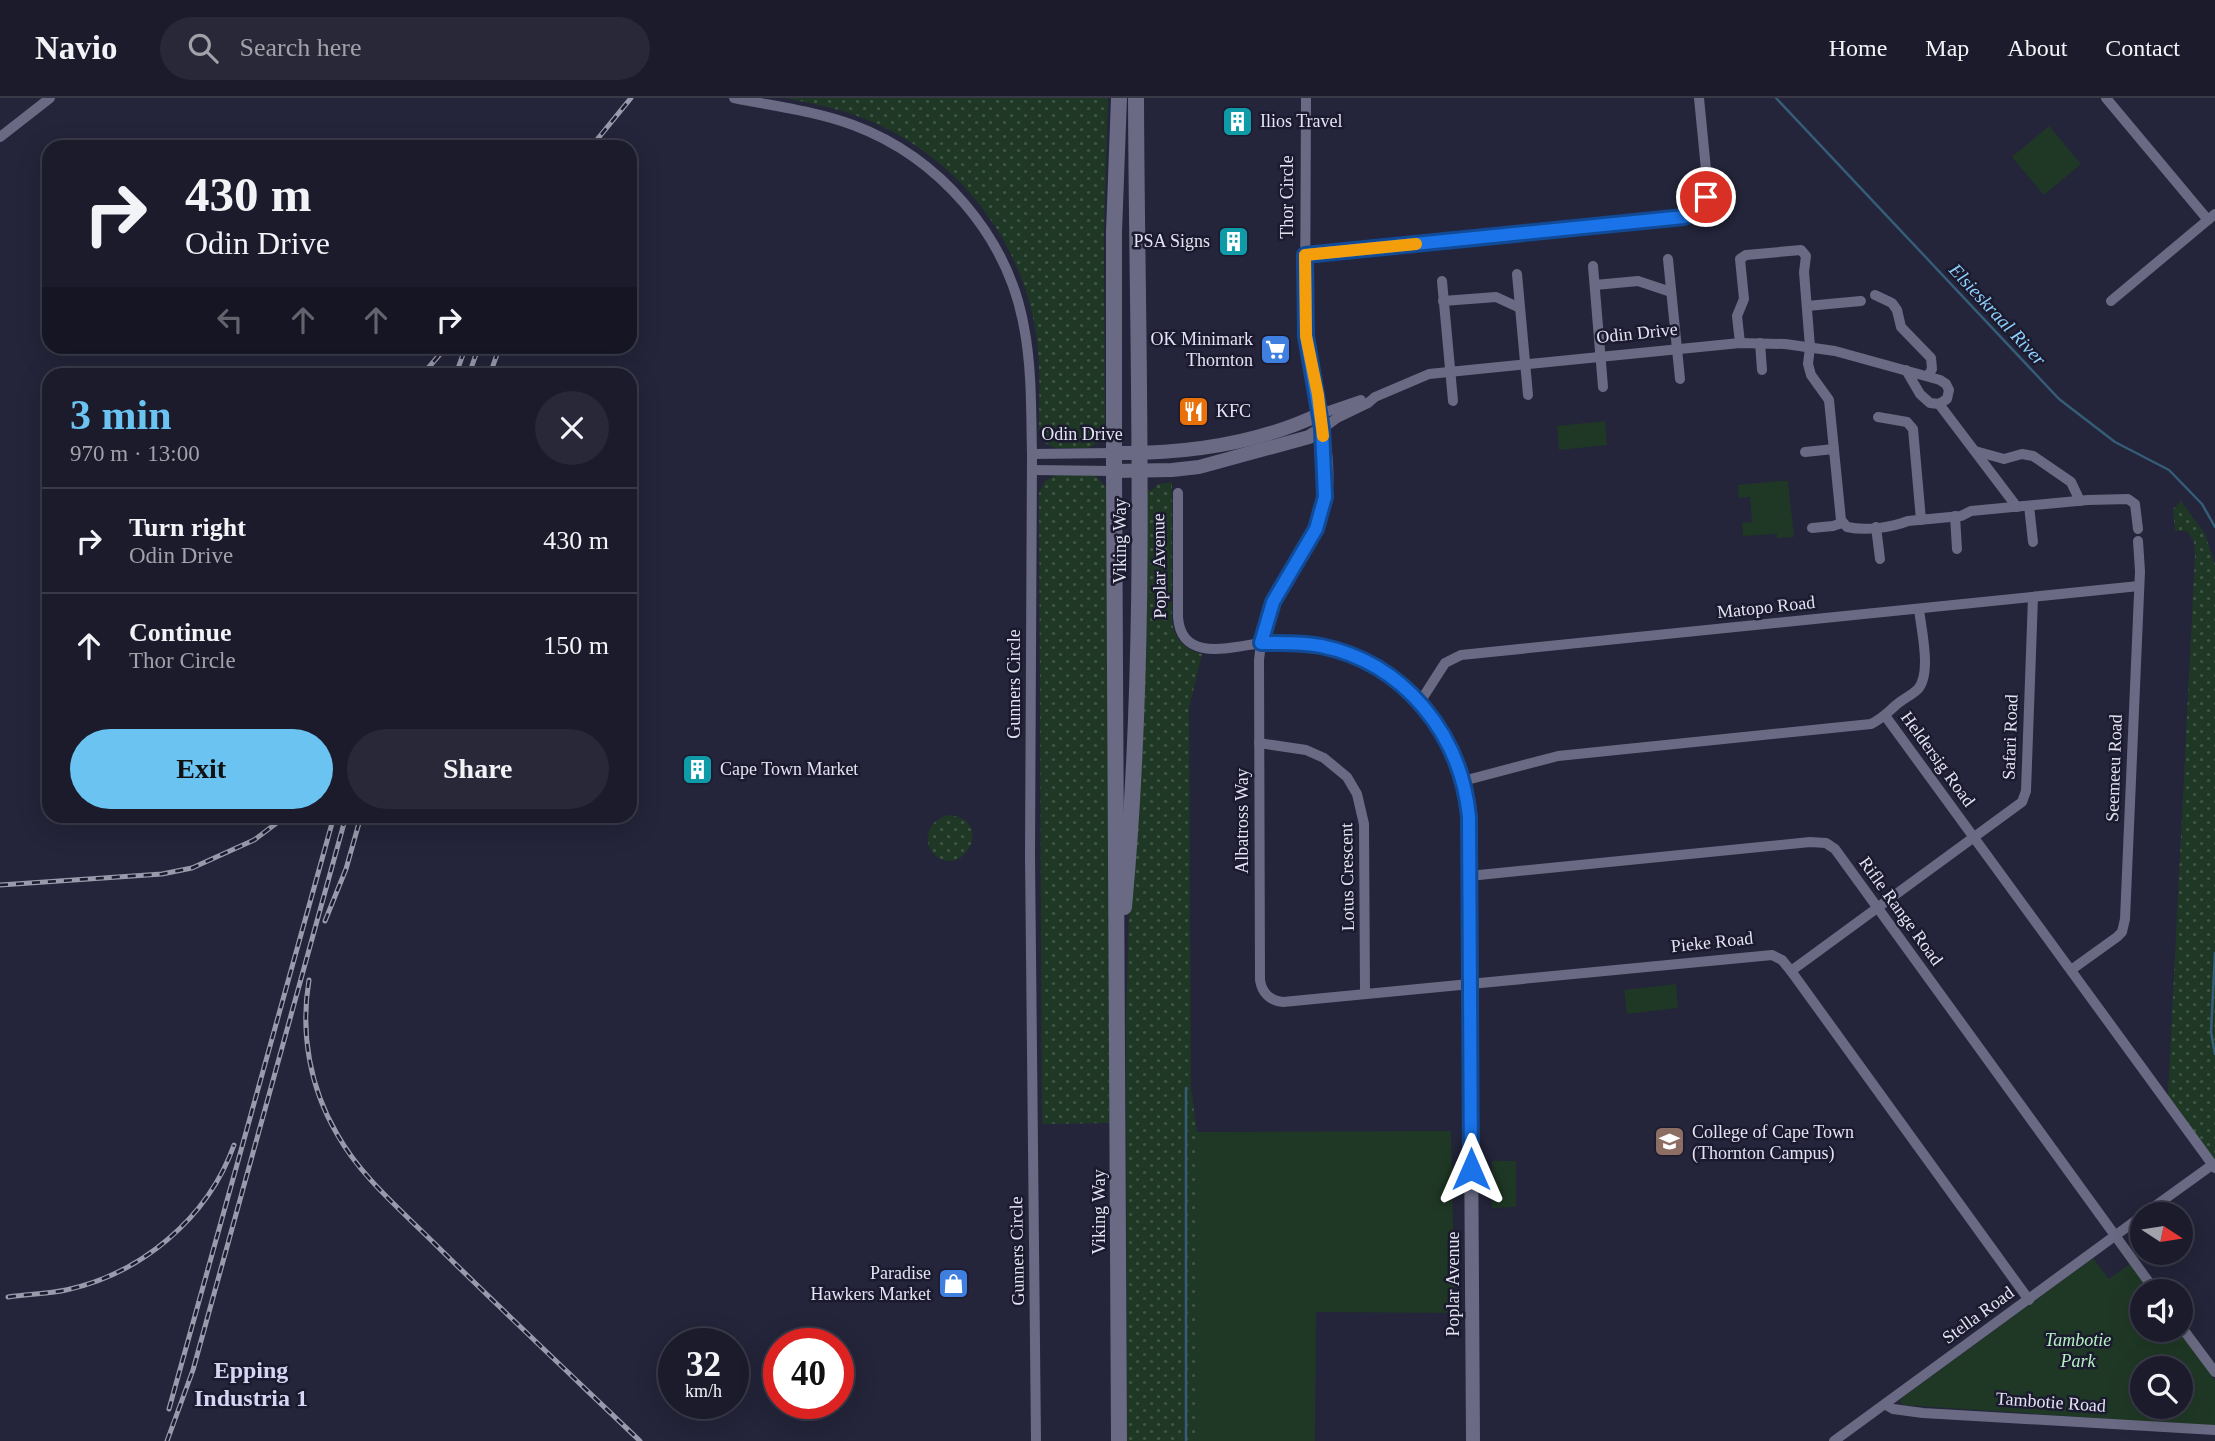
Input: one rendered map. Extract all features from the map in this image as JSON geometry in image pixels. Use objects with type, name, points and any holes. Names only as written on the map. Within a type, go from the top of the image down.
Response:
[{"type":"main road","name":"Viking Way","points":[[1119,98],[1114,232],[1119,1441]]},
{"type":"main road","name":"Viking Way","points":[[1117,983],[1132,816],[1138,634],[1140,453],[1136,98]]},
{"type":"street","points":[[0,137],[50,98]]},
{"type":"street","name":"Gunners Circle","points":[[734,98],[817,115],[870,132],[900,148],[928,168],[978,219],[1000,255],[1018,301],[1028,350],[1032,454],[1030,856],[1036,1441]]},
{"type":"street","name":"Thor Circle","points":[[1306,98],[1306,336],[1320,414]]},
{"type":"street","name":"Thor Circle","points":[[1305,255],[1690,215],[1704,203],[1708,190],[1699,98]]},
{"type":"street","points":[[2106,98],[2212,217],[2111,301]]},
{"type":"street","points":[[1740,343],[1737,316],[1744,299],[1740,263],[1743,256],[1797,250],[1804,253],[1810,347],[1808,364],[1811,375],[1829,400],[1842,523]]},
{"type":"street","points":[[1668,259],[1680,379]]},
{"type":"street","points":[[1593,266],[1603,387]]},
{"type":"street","points":[[1517,274],[1528,395]]},
{"type":"street","points":[[1442,281],[1453,401]]},
{"type":"street","points":[[1595,285],[1638,281],[1671,292]]},
{"type":"street","points":[[1875,295],[1892,303],[1901,327],[1931,358],[1932,369],[1928,376],[1943,381],[1948,387],[1948,396],[1939,404],[1933,404],[1925,399],[1906,370]]},
{"type":"street","points":[[1444,301],[1496,297],[1520,308]]},
{"type":"street","points":[[1807,306],[1861,301]]},
{"type":"street","points":[[1760,342],[1762,370]]},
{"type":"street","name":"Odin Drive","points":[[1032,454],[1174,453],[1216,447],[1267,435],[1331,408],[1376,397],[1419,377],[1450,370],[1676,348],[1760,342],[1810,347],[1858,356],[1928,376]]},
{"type":"street","name":"Odin Drive","points":[[1031,470],[1140,471],[1199,467],[1309,437],[1376,397]]},
{"type":"street","points":[[1939,404],[2017,507]]},
{"type":"street","points":[[1261,643],[1273,602],[1308,543],[1321,515],[1326,482],[1320,414]]},
{"type":"street","points":[[1878,417],[1907,422],[1913,429],[1921,520]]},
{"type":"street","points":[[1805,452],[1834,449]]},
{"type":"street","points":[[1975,451],[2004,459]]},
{"type":"street","points":[[1812,528],[1842,523],[1850,528],[1876,527],[1971,512],[2080,501],[2071,482],[2033,456],[2022,454],[2004,459],[1990,471]]},
{"type":"street","name":"Poplar Avenue","points":[[1178,493],[1178,617],[1182,634],[1190,643],[1203,649],[1261,643],[1318,646],[1351,655],[1388,674],[1420,702],[1447,739],[1463,781],[1469,817],[1473,1441]]},
{"type":"street","name":"Seemeeu Road","points":[[2071,970],[2117,937],[2122,932],[2125,919],[2139,586],[2136,506],[2130,499],[2080,501]]},
{"type":"street","points":[[2029,506],[2033,542]]},
{"type":"street","points":[[1955,516],[1957,549]]},
{"type":"street","points":[[1876,527],[1880,559]]},
{"type":"street","name":"Matopo Road","points":[[1420,702],[1442,666],[1456,656],[2139,586]]},
{"type":"street","name":"Safari Road","points":[[1791,971],[2019,805],[2025,795],[2033,597]]},
{"type":"street","points":[[1886,717],[1917,690],[1923,681],[1925,669],[1919,609]]},
{"type":"street","name":"Albatross Way","points":[[1261,643],[1260,980],[1268,997]]},
{"type":"street","name":"Heldersig Road","points":[[1463,781],[1558,756],[1871,724],[1886,717],[2214,1166]]},
{"type":"street","name":"Lotus Crescent","points":[[1259,743],[1306,750],[1324,758],[1347,777],[1357,794],[1364,824],[1365,993]]},
{"type":"street","name":"Rifle Range Road","points":[[1469,876],[1821,842],[1835,849],[2147,1279]]},
{"type":"street","name":"Pieke Road","points":[[1268,997],[1283,1002],[1765,954],[1778,957],[1791,971],[2029,1300]]},
{"type":"street","name":"Stella Road","points":[[2162,1202],[2214,1166]]},
{"type":"street","name":"Stella Road","points":[[1833,1441],[1886,1405],[2130,1225]]},
{"type":"street","points":[[2193,1342],[2215,1372]]},
{"type":"street","name":"Tambotie Road","points":[[1886,1405],[1898,1410],[1923,1413],[2215,1430]]},
{"type":"green space","points":[[786,98],[1108,98],[1104,232],[1105,431],[1098,443],[1088,448],[1055,448],[1045,443],[1039,429],[1039,357],[1028,298],[1016,265],[1000,234],[980,205],[930,156],[900,136],[868,120],[838,110]]},
{"type":"green space","points":[[2049,126],[2081,164],[2044,195],[2012,157]]},
{"type":"green space","points":[[1605,421],[1607,445],[1559,450],[1557,426]]},
{"type":"green space","points":[[1056,475],[1095,475],[1108,489],[1109,1123],[1042,1124],[1039,493],[1045,481]]},
{"type":"green space","points":[[1788,481],[1794,537],[1777,538],[1777,534],[1743,536],[1742,523],[1752,522],[1750,497],[1739,498],[1738,485]]},
{"type":"green space","points":[[1172,482],[1172,623],[1182,643],[1202,654],[1189,708],[1191,1088],[1197,1132],[1197,1441],[1127,1441],[1126,1016],[1129,916],[1145,688],[1146,493],[1147,489],[1151,491],[1158,484]]},
{"type":"green space","points":[[2181,501],[2205,534],[2215,564],[2215,1160],[2168,1096],[2195,555],[2194,542],[2187,531],[2175,531],[2173,509]]},
{"type":"green space","points":[[949,815],[963,819],[971,827],[972,837],[963,855],[954,860],[944,860],[929,847],[928,835],[933,824]]},
{"type":"green space","points":[[1676,984],[1678,1008],[1627,1014],[1624,990]]},
{"type":"green space","points":[[1451,1131],[1455,1313],[1316,1312],[1315,1441],[1197,1441],[1197,1132]]},
{"type":"green space","points":[[1492,1161],[1516,1161],[1516,1207],[1492,1208]]},
{"type":"green space","name":"Tambotie Park","points":[[2093,1258],[2109,1279],[2130,1264],[2142,1279],[2130,1279],[2130,1342],[2188,1342],[2215,1380],[2215,1426],[1903,1405],[1900,1402]]},
{"type":"waterway","name":"Elsieskraal River","points":[[1776,98],[2059,399],[2115,442],[2169,470],[2202,504],[2215,527]]},
{"type":"waterway","name":"Elsieskraal River","points":[[2215,953],[2211,1032],[2215,1054]]},
{"type":"waterway","points":[[1186,1088],[1186,1441]]},
{"type":"railway","points":[[597,140],[631,98]]},
{"type":"railway","points":[[428,368],[440,354]]},
{"type":"railway","points":[[458,368],[463,354]]},
{"type":"railway","points":[[471,368],[476,354]]},
{"type":"railway","points":[[492,368],[497,354]]},
{"type":"railway","points":[[0,885],[162,874],[192,868],[254,840],[277,823]]},
{"type":"railway","points":[[169,1409],[332,823]]},
{"type":"railway","points":[[167,1441],[193,1370],[344,823]]},
{"type":"railway","points":[[325,921],[346,869],[359,823]]},
{"type":"railway","points":[[309,980],[307,1040],[314,1079],[328,1116],[347,1150],[396,1206],[640,1441]]},
{"type":"railway","points":[[8,1297],[66,1290],[94,1282],[145,1256],[189,1219],[222,1172],[234,1145]]},
{"type":"slow traffic","points":[[1323,436],[1306,336],[1305,255],[1416,244]]},
{"type":"place","name":"Ilios Travel","points":[[1237,121]]},
{"type":"place","name":"PSA Signs","points":[[1233,241]]},
{"type":"place","name":"OK Minimark Thornton","points":[[1276,349]]},
{"type":"place","name":"KFC","points":[[1193,411]]},
{"type":"place","name":"Cape Town Market","points":[[697,769]]},
{"type":"place","name":"College of Cape Town (Thornton Campus)","points":[[1669,1142]]},
{"type":"place","name":"Paradise Hawkers Market","points":[[954,1283]]},
{"type":"district","name":"Epping Industria 1","points":[[251,1384]]},
{"type":"route","points":[[1471,1169],[1469,817],[1466,793],[1456,759],[1447,739],[1428,710],[1408,690],[1381,670],[1335,649],[1302,643],[1261,643],[1273,602],[1316,529],[1325,497],[1325,465],[1318,395],[1306,336],[1305,255],[1684,217],[1700,208],[1706,197]]}]
